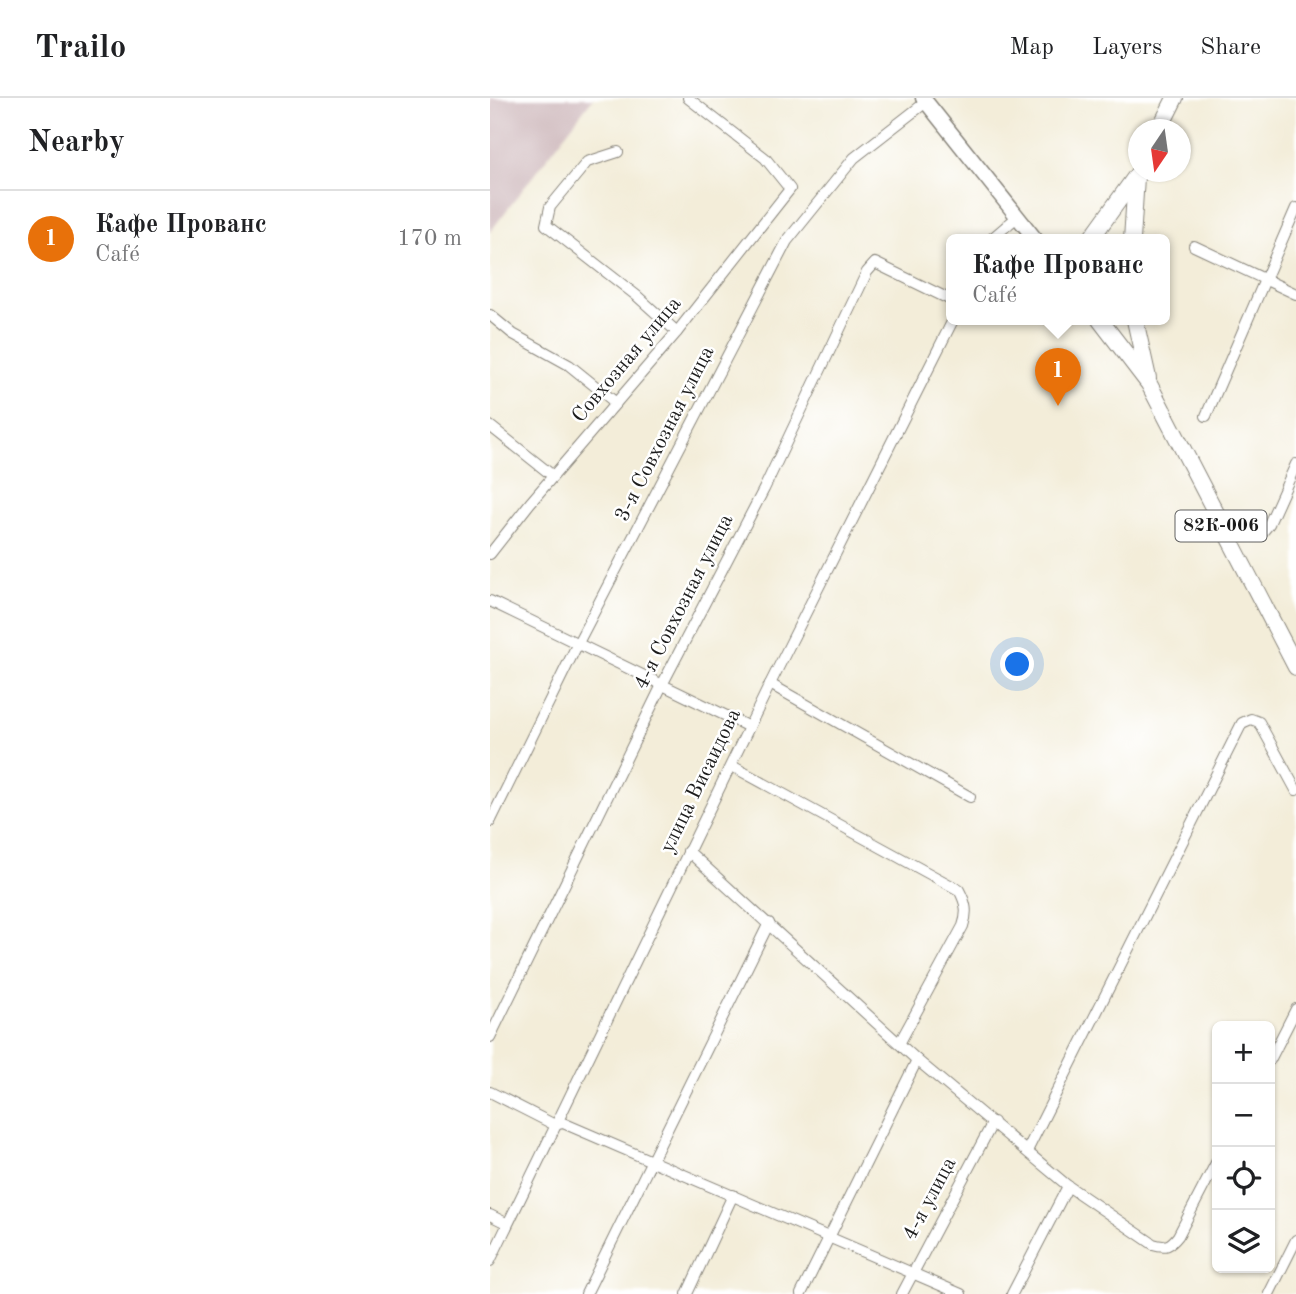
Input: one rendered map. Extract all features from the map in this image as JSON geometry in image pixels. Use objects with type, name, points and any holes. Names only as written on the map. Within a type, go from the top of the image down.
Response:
[{"type":"main road","points":[[1164,119],[1175,98]]},
{"type":"main road","points":[[925,100],[1031,234]]},
{"type":"main road","points":[[1094,234],[1131,182]]},
{"type":"main road","points":[[1132,234],[1136,182]]},
{"type":"main road","points":[[1104,325],[1149,384]]},
{"type":"main road","name":"82К-006","points":[[1136,325],[1149,384],[1296,667]]},
{"type":"street","name":"Совхозная улица","points":[[491,549],[677,332],[790,189],[765,158],[688,98]]},
{"type":"street","name":"3-я Совхозная улица","points":[[490,822],[578,643],[787,241],[854,159],[925,100]]},
{"type":"street","points":[[618,152],[587,162],[550,207],[546,225],[637,296],[677,332]]},
{"type":"street","points":[[1206,416],[1296,208]]},
{"type":"street","points":[[997,234],[1017,217]]},
{"type":"street","points":[[1194,246],[1296,294]]},
{"type":"street","name":"4-я Совхозная улица","points":[[490,1037],[662,684],[764,489],[867,272],[874,263],[946,298]]},
{"type":"street","points":[[490,315],[513,334],[569,365],[616,403]]},
{"type":"street","name":"улица Висаидова","points":[[490,1261],[770,684],[950,325]]},
{"type":"street","points":[[490,426],[553,476]]},
{"type":"street","points":[[1261,534],[1269,523],[1296,464]]},
{"type":"street","points":[[491,604],[750,727]]},
{"type":"street","points":[[770,684],[970,797]]},
{"type":"street","points":[[1027,1151],[1242,723],[1251,719],[1259,722],[1296,790]]},
{"type":"street","points":[[732,766],[959,890],[967,915],[963,926],[900,1042]]},
{"type":"street","points":[[688,851],[917,1059],[1068,1186],[1153,1244],[1163,1247],[1171,1245],[1212,1171]]},
{"type":"street","points":[[586,1294],[769,923]]},
{"type":"street","points":[[1275,1050],[1296,1009]]},
{"type":"street","points":[[801,1294],[917,1059]]},
{"type":"street","points":[[490,1092],[555,1125],[563,1123],[961,1294]]},
{"type":"street","name":"4-я улица","points":[[902,1294],[993,1122]]},
{"type":"street","points":[[1012,1294],[1068,1186]]},
{"type":"street","points":[[687,1294],[733,1195]]},
{"type":"street","points":[[490,1215],[503,1222]]},
{"type":"street","points":[[1269,1294],[1296,1240]]},
{"type":"shaded area","points":[[490,98],[593,98],[490,232]]},
{"type":"place","name":"Кафе Прованс","points":[[1058,406]]}]
